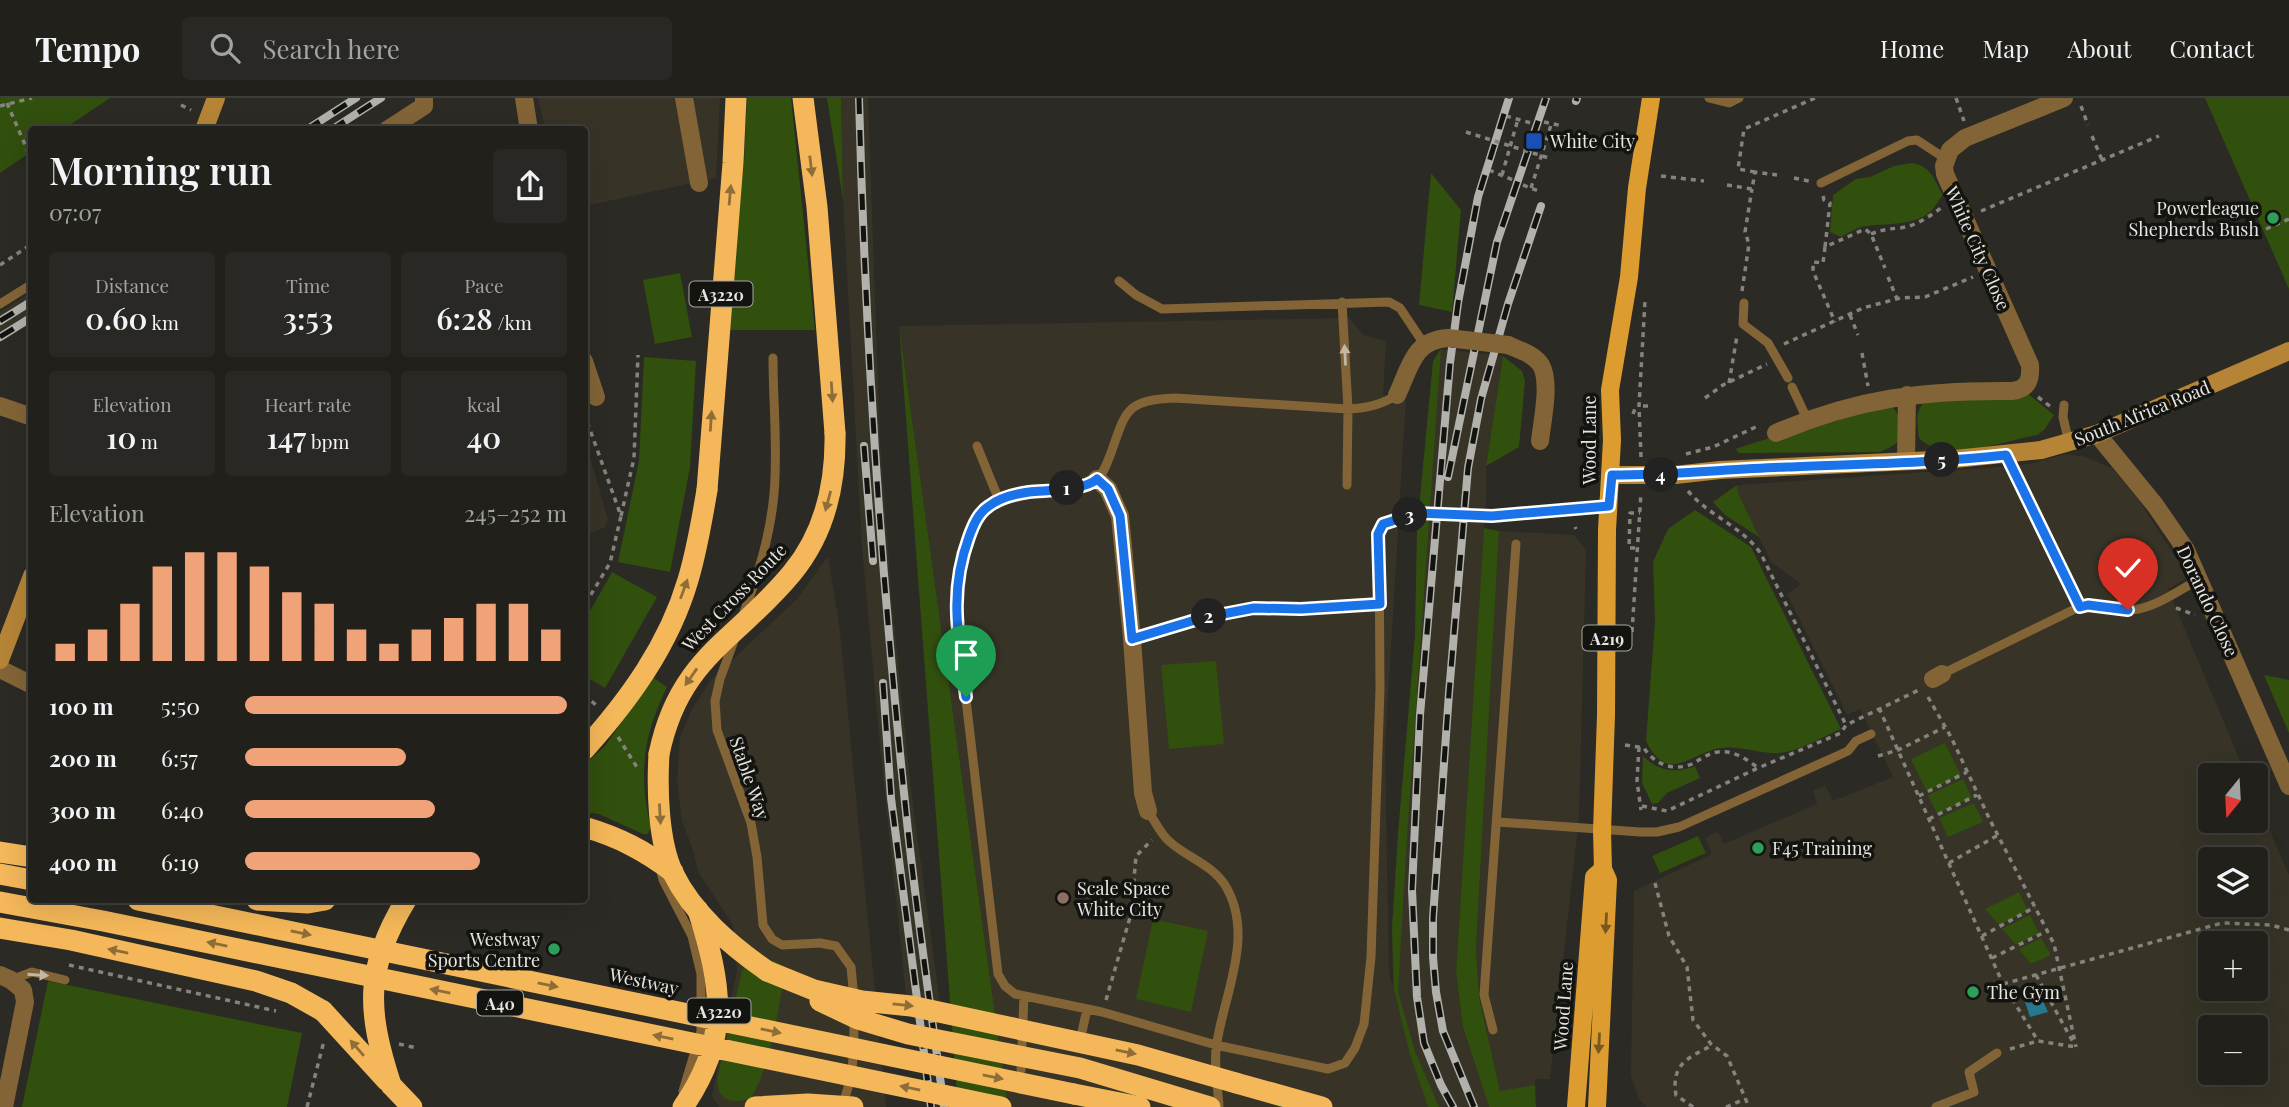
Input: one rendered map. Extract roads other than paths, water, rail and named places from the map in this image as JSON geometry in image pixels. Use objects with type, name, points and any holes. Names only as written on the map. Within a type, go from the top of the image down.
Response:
[{"type":"highway","name":"West Cross Route","points":[[588,745],[614,716],[644,674],[670,627],[687,582],[698,540],[707,490],[736,98]]},
{"type":"highway","name":"West Cross Route","points":[[673,872],[661,826],[657,778],[661,743],[672,709],[698,667],[779,588],[806,554],[826,510],[832,486],[835,433],[817,207],[803,98]]},
{"type":"highway","name":"A3220","points":[[588,828],[614,836],[646,852],[673,872],[698,910],[711,950],[719,1010],[708,1063],[699,1084],[683,1107]]},
{"type":"highway","points":[[0,852],[28,856]]},
{"type":"highway","points":[[0,874],[28,879]]},
{"type":"highway","name":"A40","points":[[0,902],[116,923],[1000,1107]]},
{"type":"highway","name":"Westway","points":[[153,903],[1140,1107]]},
{"type":"highway","points":[[391,1085],[376,1036],[373,1017],[374,989],[385,939],[404,903]]},
{"type":"highway","points":[[698,910],[734,948],[767,971],[858,1019],[908,1034],[1080,1068],[1210,1107]]},
{"type":"highway","points":[[0,928],[71,940],[230,975],[291,993],[323,1012],[412,1107]]},
{"type":"highway","points":[[767,971],[814,990],[862,1001],[911,1006],[1138,1055],[1322,1107]]},
{"type":"highway","points":[[755,1107],[808,1104],[853,1107]]},
{"type":"main road","name":"Wood Lane","points":[[1597,1107],[1608,880],[1603,869],[1602,831],[1609,506],[1612,475],[1611,377],[1629,277],[1637,188],[1651,98]]},
{"type":"main road","name":"Wood Lane","points":[[1576,1107],[1594,877],[1603,869]]},
{"type":"street","points":[[209,126],[216,98]]},
{"type":"street","points":[[393,126],[424,106],[424,98]]},
{"type":"street","points":[[524,98],[528,126]]},
{"type":"street","points":[[684,98],[699,183]]},
{"type":"street","points":[[1946,159],[1955,145],[1970,136],[2064,98]]},
{"type":"street","name":"White City Close","points":[[1907,395],[2020,390],[2027,385],[2031,377],[2030,365],[1945,174],[1946,159]]},
{"type":"street","points":[[1397,395],[1412,360],[1427,342],[1448,338],[1508,345],[1528,354],[1540,364],[1545,388],[1540,441]]},
{"type":"street","name":"South Africa Road","points":[[1612,475],[1675,475],[1720,470],[2006,455],[2041,450],[2098,434],[2289,351]]},
{"type":"street","points":[[588,373],[596,397]]},
{"type":"street","points":[[1776,433],[1807,419],[1871,401],[1907,395],[1906,461]]},
{"type":"street","points":[[0,406],[28,416]]},
{"type":"street","name":"Dorando Close","points":[[2098,434],[2166,520],[2186,550],[2289,786]]},
{"type":"street","points":[[1097,479],[1108,489],[1120,516],[1143,793],[1148,811]]},
{"type":"street","points":[[0,660],[28,586]]},
{"type":"street","points":[[0,668],[28,683]]},
{"type":"street","points":[[4,1107],[25,1002],[23,990],[6,977]]},
{"type":"lane","points":[[1709,98],[1729,103],[1739,98]]},
{"type":"lane","points":[[1821,183],[1908,141],[1917,140],[1946,159]]},
{"type":"lane","points":[[1119,281],[1136,296],[1162,309],[1390,302],[1400,308],[1420,338],[1427,342]]},
{"type":"lane","points":[[0,304],[28,286]]},
{"type":"lane","points":[[1342,302],[1348,409],[1348,485]]},
{"type":"lane","points":[[1744,303],[1743,324],[1772,349],[1807,419]]},
{"type":"lane","name":"Stable Way","points":[[773,358],[775,468],[772,512],[760,571],[720,679],[715,701],[717,730],[751,823],[763,925],[772,939],[782,945],[820,943],[836,946],[851,967],[854,980],[854,1062],[849,1089],[841,1107]]},
{"type":"lane","points":[[1397,395],[1384,403],[1348,409],[1175,398],[1154,399],[1136,404],[1123,417],[1105,468],[1094,483],[1080,488],[1029,492],[999,499],[986,508],[974,523],[961,559],[955,605],[998,974],[1005,986],[1015,994],[1102,1012],[1216,1045],[1328,1069],[1345,1063],[1355,1048],[1364,1024],[1371,957],[1380,688],[1378,534],[1383,524],[1417,513],[1492,516],[1609,506]]},
{"type":"lane","points":[[2064,405],[2063,416],[2069,443]]},
{"type":"lane","points":[[976,446],[999,499]]},
{"type":"lane","points":[[1493,1030],[1484,995],[1516,544]]},
{"type":"lane","points":[[1937,682],[2080,607],[2088,605],[2141,609],[2200,579]]},
{"type":"lane","points":[[1498,822],[1602,831],[1657,832],[1679,827],[1848,751],[1856,741],[1871,734]]},
{"type":"lane","points":[[1148,811],[1170,842],[1211,869],[1224,885],[1235,909],[1238,939],[1236,961],[1216,1045],[1219,1107]]},
{"type":"lane","points":[[654,849],[663,880],[692,936],[701,974],[701,1031],[683,1091],[674,1107]]},
{"type":"lane","points":[[6,977],[32,972],[65,980]]},
{"type":"lane","points":[[1021,1070],[1024,996]]},
{"type":"lane","points":[[1078,1047],[1087,1009]]},
{"type":"lane","points":[[1936,1107],[1973,1092],[1969,1072],[1997,1053]]},
{"type":"lane","points":[[391,1085],[400,1107]]},
{"type":"water","points":[[2037,988],[2048,1012],[2030,1017],[2022,993]]},
{"type":"railway","points":[[312,126],[356,98]]},
{"type":"railway","points":[[337,126],[381,98]]},
{"type":"railway","points":[[859,98],[875,456],[889,634],[910,849],[944,1107]]},
{"type":"railway","points":[[1453,1107],[1424,1043],[1417,997],[1412,890],[1420,715],[1450,363],[1458,303],[1478,197],[1509,98]]},
{"type":"railway","points":[[1448,477],[1497,242],[1546,98]]},
{"type":"railway","points":[[1474,1107],[1443,1031],[1433,957],[1433,918],[1449,693],[1468,468],[1481,399],[1508,304],[1541,206]]},
{"type":"railway","points":[[0,321],[28,304]]},
{"type":"railway","points":[[0,337],[28,320]]},
{"type":"railway","points":[[864,446],[873,561]]},
{"type":"railway","points":[[883,683],[891,798],[931,1107]]},
{"type":"place","name":"White City","points":[[1534,141]]},
{"type":"place","name":"Powerleague Shepherds Bush","points":[[2273,218]]},
{"type":"place","name":"F45 Training","points":[[1758,848]]},
{"type":"place","name":"Scale Space White City","points":[[1063,898]]},
{"type":"place","name":"Westway Sports Centre","points":[[554,949]]},
{"type":"place","name":"The Gym","points":[[1973,992]]}]
